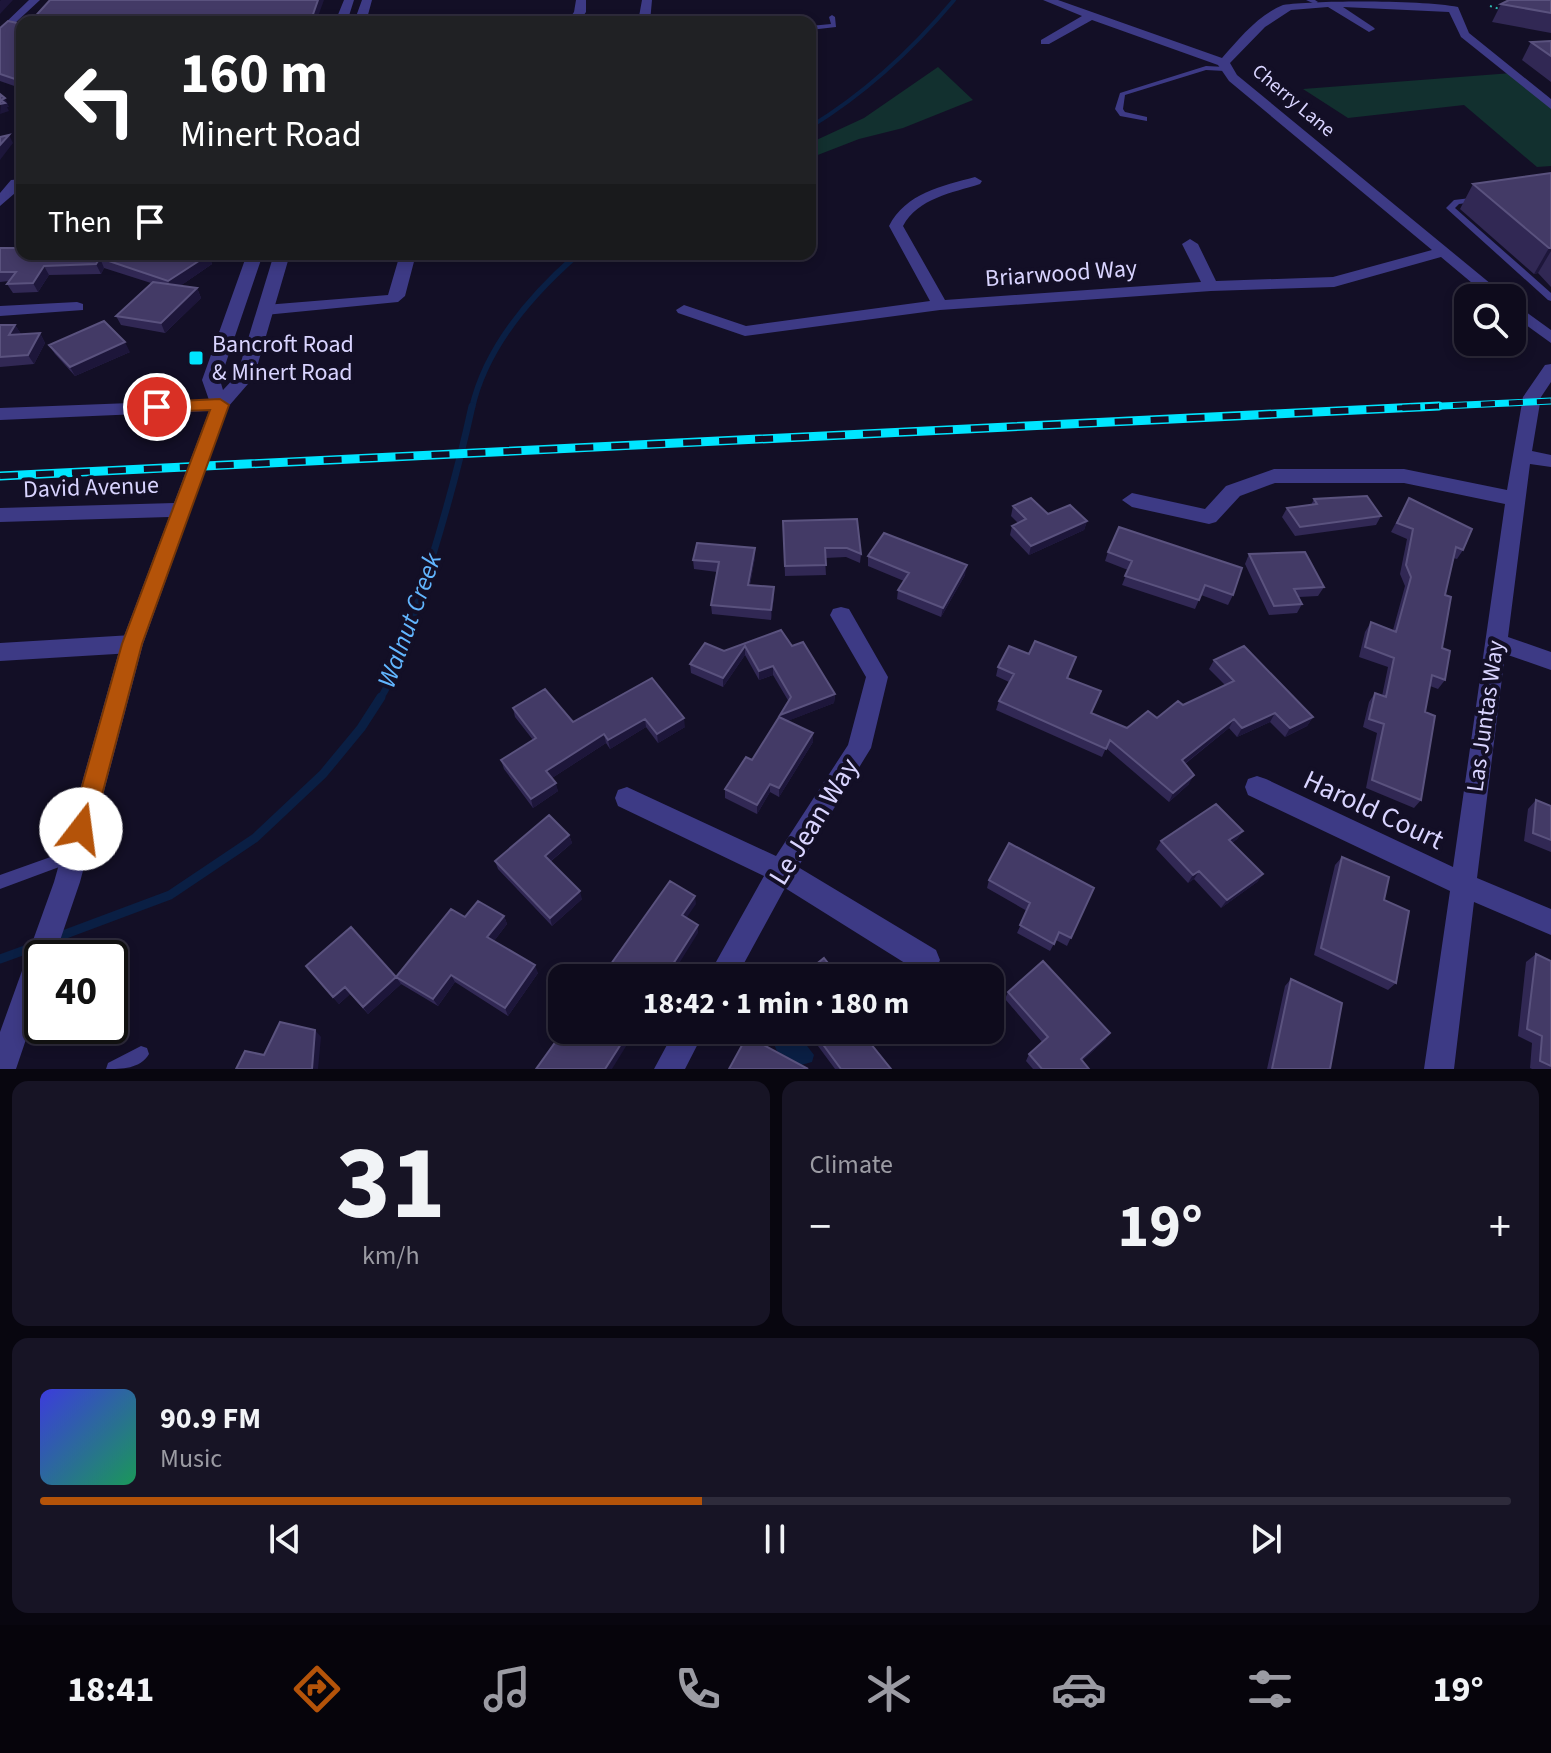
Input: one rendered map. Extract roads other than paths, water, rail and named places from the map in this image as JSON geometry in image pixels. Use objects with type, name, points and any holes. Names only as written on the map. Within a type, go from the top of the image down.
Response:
[{"type":"street","points":[[19,16],[35,0]]},
{"type":"street","points":[[1048,0],[1224,66]]},
{"type":"street","name":"Cherry Lane","points":[[1407,4],[1440,0]]},
{"type":"street","name":"Cherry Lane","points":[[1458,5],[1312,1],[1291,5],[1260,23],[1224,66],[1482,284]]},
{"type":"street","points":[[1328,2],[1369,29]]},
{"type":"street","points":[[1458,5],[1459,26],[1465,35],[1551,105]]},
{"type":"street","points":[[1045,42],[1092,15]]},
{"type":"street","points":[[0,34],[16,18]]},
{"type":"street","points":[[940,305],[896,226],[900,215],[908,207],[975,181]]},
{"type":"street","points":[[0,202],[16,183]]},
{"type":"street","points":[[1190,244],[1211,286]]},
{"type":"street","name":"Briarwood Way","points":[[684,310],[745,331],[940,305],[1211,286],[1334,282],[1442,252]]},
{"type":"street","points":[[220,405],[211,380],[253,260]]},
{"type":"street","points":[[1,1069],[67,882],[132,644],[220,405],[245,377],[280,260]]},
{"type":"street","points":[[265,310],[392,299],[397,296],[406,260]]},
{"type":"street","points":[[0,311],[77,307]]},
{"type":"street","points":[[1526,318],[1551,338]]},
{"type":"street","name":"Las Juntas Way","points":[[1443,1067],[1515,499],[1532,397],[1551,369]]},
{"type":"street","points":[[0,414],[220,405]]},
{"type":"street","points":[[1522,456],[1551,461]]},
{"type":"street","points":[[1132,500],[1209,517],[1233,491],[1274,476],[1404,476],[1515,499]]},
{"type":"street","name":"David Avenue","points":[[0,515],[183,510]]},
{"type":"street","name":"Le Jean Way","points":[[729,964],[781,871],[859,748],[877,677],[841,615]]},
{"type":"street","points":[[1495,641],[1551,661]]},
{"type":"street","points":[[0,652],[132,644]]},
{"type":"street","name":"Harold Court","points":[[1257,787],[1551,922]]},
{"type":"street","points":[[627,798],[781,871],[926,960]]},
{"type":"street","points":[[669,1069],[683,1044]]},
{"type":"lane","points":[[816,28],[834,26],[832,17]]},
{"type":"lane","points":[[1144,119],[1123,114],[1119,109],[1122,94],[1206,68],[1224,66]]},
{"type":"lane","points":[[1484,198],[1457,202],[1450,208],[1551,298]]},
{"type":"lane","points":[[0,882],[74,855]]},
{"type":"lane","points":[[114,1069],[141,1054]]},
{"type":"water","points":[[774,1044],[806,1044],[814,1055],[812,1062],[801,1065],[777,1051]]},
{"type":"waterway","name":"Walnut Creek","points":[[816,123],[887,70],[954,0]]},
{"type":"waterway","name":"Walnut Creek","points":[[472,408],[499,343],[527,304],[572,260]]},
{"type":"waterway","name":"Walnut Creek","points":[[380,699],[396,667],[424,583],[472,406]]},
{"type":"waterway","name":"Walnut Creek","points":[[55,938],[170,895],[255,838],[323,774],[361,728],[381,697]]},
{"type":"waterway","name":"Walnut Creek","points":[[0,959],[24,950]]},
{"type":"railway","points":[[1411,407],[1551,401]]},
{"type":"railway","points":[[1411,407],[1439,406]]},
{"type":"railway","points":[[0,476],[1411,407]]},
{"type":"railway","points":[[1397,408],[1411,407]]},
{"type":"place","name":"Bancroft Road & Minert Road","points":[[196,358]]}]
